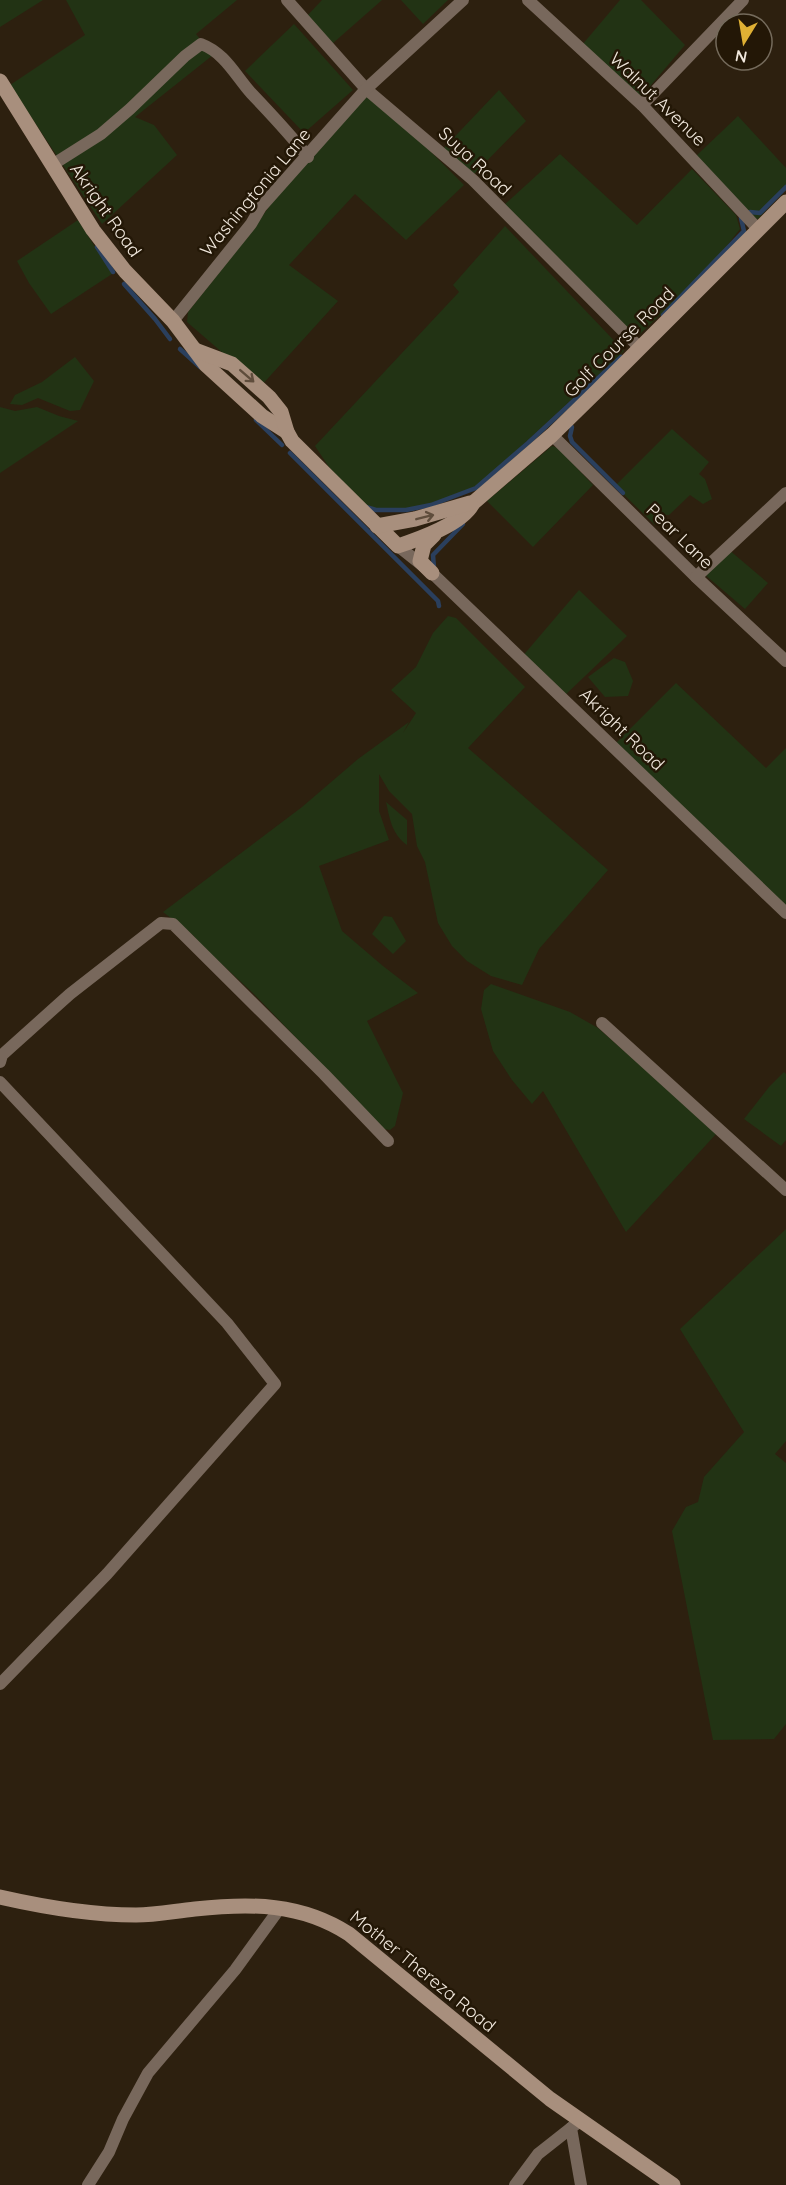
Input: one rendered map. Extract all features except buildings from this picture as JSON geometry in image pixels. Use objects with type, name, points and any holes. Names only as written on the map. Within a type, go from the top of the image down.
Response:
[{"type":"street","name":"Suya Road","points":[[287,0],[366,89],[473,180],[640,348]]},
{"type":"street","name":"Washingtonia Lane","points":[[173,321],[251,224],[261,207],[308,157],[366,89],[463,0]]},
{"type":"street","name":"Walnut Avenue","points":[[528,0],[642,105],[758,229]]},
{"type":"street","points":[[642,105],[743,0]]},
{"type":"street","points":[[52,165],[101,134],[201,44],[214,49],[223,57],[308,157]]},
{"type":"street","name":"Akright Road","points":[[0,81],[93,230],[125,271],[173,321],[206,365],[262,416],[287,432],[292,441],[377,526],[432,573],[786,913]]},
{"type":"street","name":"Golf Course Road","points":[[399,546],[439,531],[467,512],[473,503],[552,435],[786,202]]},
{"type":"street","name":"Pear Lane","points":[[552,435],[696,577],[786,661]]},
{"type":"street","points":[[696,577],[786,493]]},
{"type":"street","name":"Golf Course Road","points":[[377,526],[422,518],[473,503]]},
{"type":"street","points":[[432,573],[420,561],[421,554],[424,545],[439,531]]},
{"type":"street","points":[[0,1062],[2,1055],[70,994],[160,923],[173,924],[388,1141]]},
{"type":"street","points":[[602,1023],[786,1190]]},
{"type":"street","points":[[0,1082],[227,1323],[275,1384],[107,1574],[0,1684]]},
{"type":"street","name":"Mother Thereza Road","points":[[0,1897],[47,1906],[135,1915],[230,1906],[280,1908],[313,1915],[331,1922],[350,1934],[550,2099],[575,2125],[673,2185]]},
{"type":"street","points":[[88,2185],[104,2161],[148,2073],[236,1970],[280,1908]]},
{"type":"street","points":[[515,2185],[538,2154],[575,2125]]},
{"type":"street","points":[[575,2125],[581,2185]]},
{"type":"green space","points":[[0,0],[43,0],[0,27]]},
{"type":"green space","points":[[66,0],[237,0],[196,34],[213,55],[135,117],[154,125],[177,155],[102,224],[10,85],[85,35]]},
{"type":"green space","points":[[322,0],[382,0],[332,44],[307,16]]},
{"type":"green space","points":[[401,0],[448,0],[423,24]]},
{"type":"green space","points":[[620,0],[641,0],[685,45],[640,96],[582,45]]},
{"type":"green space","points":[[294,24],[353,90],[304,133],[245,71]]},
{"type":"green space","points":[[499,90],[526,121],[473,175],[443,149]]},
{"type":"green space","points":[[368,95],[414,135],[464,185],[406,240],[355,194],[289,265],[338,301],[261,386],[187,322],[188,312],[249,235],[310,149]]},
{"type":"green space","points":[[738,116],[786,168],[786,188],[758,219],[752,218],[696,156]]},
{"type":"green space","points":[[560,154],[637,225],[692,169],[736,215],[740,229],[729,243],[640,334],[631,333],[503,206]]},
{"type":"green space","points":[[78,220],[112,274],[51,314],[17,261]]},
{"type":"green space","points":[[505,226],[624,351],[476,488],[421,509],[372,510],[354,496],[329,467],[315,446],[459,292],[453,285]]},
{"type":"green space","points":[[75,357],[94,381],[80,410],[70,411],[38,398],[22,405],[10,404],[15,395],[42,382]]},
{"type":"green space","points":[[0,407],[15,411],[37,407],[78,421],[0,473]]},
{"type":"green space","points":[[672,429],[709,462],[699,474],[705,479],[712,499],[703,504],[690,495],[669,515],[663,515],[655,525],[615,486]]},
{"type":"green space","points":[[552,446],[558,448],[593,485],[533,547],[487,501]]},
{"type":"green space","points":[[728,549],[768,583],[745,609],[704,574]]},
{"type":"green space","points":[[579,590],[627,636],[562,698],[521,658]]},
{"type":"green space","points":[[448,616],[456,618],[525,687],[468,748],[608,870],[539,949],[522,985],[491,976],[467,961],[452,946],[438,923],[425,862],[417,846],[412,814],[389,791],[379,774],[379,811],[389,840],[319,866],[342,931],[418,993],[367,1021],[403,1093],[395,1126],[390,1130],[384,1129],[253,993],[193,935],[163,912],[302,807],[358,759],[409,722],[403,733],[416,713],[391,690],[416,667],[433,633]]},
{"type":"green space","points":[[614,658],[625,662],[633,681],[628,696],[605,697],[588,677]]},
{"type":"green space","points":[[676,683],[766,768],[786,748],[786,913],[612,747]]},
{"type":"green space","points":[[386,802],[407,820],[407,845],[390,821]]},
{"type":"green space","points":[[384,916],[392,917],[406,941],[393,954],[372,934]]},
{"type":"green space","points":[[491,984],[570,1012],[598,1028],[717,1133],[626,1232],[543,1091],[532,1104],[512,1080],[493,1051],[481,1009],[484,990]]},
{"type":"green space","points":[[784,1072],[786,1074],[786,1140],[781,1146],[744,1119]]},
{"type":"green space","points":[[786,1229],[786,1441],[775,1454],[786,1463],[786,1724],[774,1739],[713,1740],[672,1531],[686,1507],[698,1502],[704,1477],[744,1432],[680,1329]]},
{"type":"waterway","points":[[750,212],[760,213],[786,187]]},
{"type":"waterway","points":[[663,315],[744,231],[741,218]]},
{"type":"waterway","points":[[97,247],[113,272]]},
{"type":"waterway","points":[[124,284],[170,339]]},
{"type":"waterway","points":[[180,349],[200,367]]},
{"type":"waterway","points":[[366,507],[376,510],[406,510],[431,505],[476,488],[621,357]]},
{"type":"waterway","points":[[256,420],[282,445]]},
{"type":"waterway","points":[[572,427],[570,436],[572,442],[623,493]]},
{"type":"waterway","points":[[290,453],[438,601],[439,606]]},
{"type":"waterway","points":[[434,568],[433,555],[463,524]]}]
